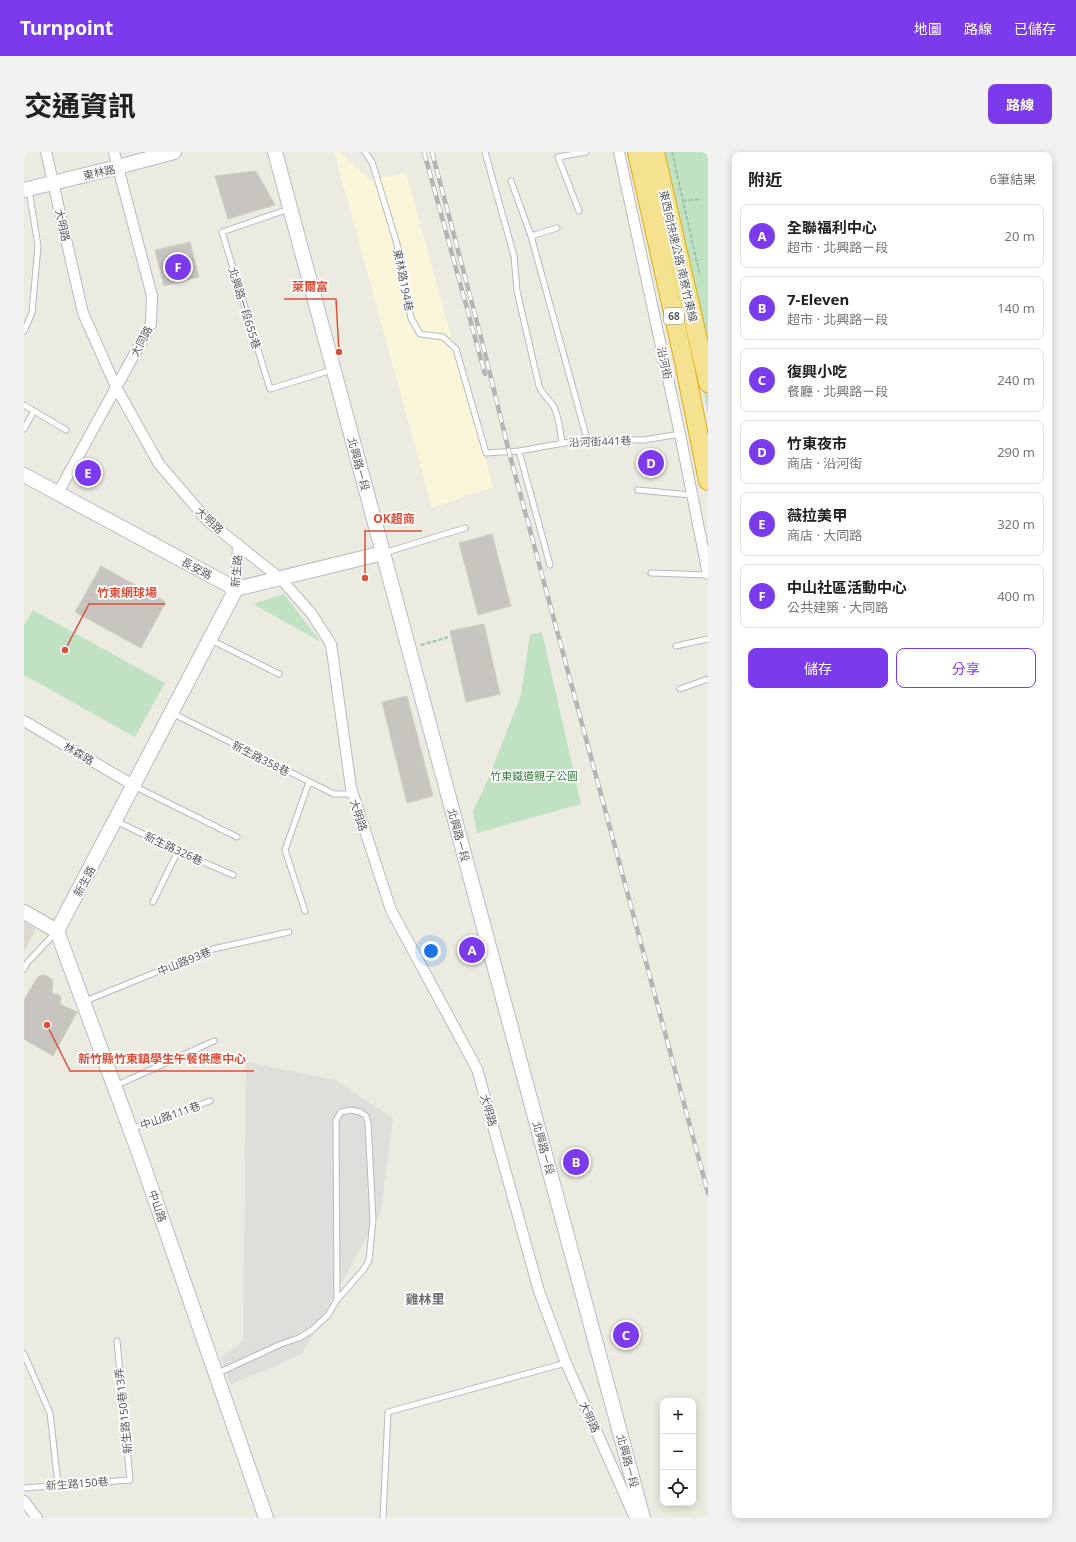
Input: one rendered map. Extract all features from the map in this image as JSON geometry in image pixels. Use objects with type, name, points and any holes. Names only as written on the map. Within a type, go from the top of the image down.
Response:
[{"type":"highway","name":"東西向快速公路 南寮竹東線","points":[[637,152],[683,357],[708,481]]},
{"type":"highway","name":"東西向快速公路 南寮竹東線","points":[[655,152],[708,383]]},
{"type":"street","name":"大明路","points":[[46,152],[83,313],[116,387],[159,464],[208,521],[281,579],[311,613],[331,644],[352,794],[391,910],[477,1069],[539,1291],[566,1363],[635,1518]]},
{"type":"street","name":"大同路","points":[[58,493],[151,324],[152,296],[114,152]]},
{"type":"street","name":"東林路","points":[[26,189],[174,152]]},
{"type":"street","name":"北興路ㄧ段","points":[[275,152],[408,649],[644,1518]]},
{"type":"street","name":"沿河街","points":[[619,152],[680,434],[708,574]]},
{"type":"street","name":"長安路","points":[[24,475],[236,589]]},
{"type":"street","name":"新生路","points":[[57,931],[236,589],[238,544]]},
{"type":"street","points":[[236,589],[383,553]]},
{"type":"street","name":"林森路","points":[[24,721],[134,786]]},
{"type":"street","points":[[24,912],[57,931]]},
{"type":"street","name":"中山路","points":[[57,931],[130,1129],[266,1518]]},
{"type":"street","points":[[24,1501],[37,1518]]},
{"type":"lane","name":"東林路194巷","points":[[365,152],[372,162],[397,244],[411,318],[420,334],[443,337],[456,349],[486,453]]},
{"type":"lane","points":[[485,152],[514,256],[517,291],[538,386],[555,411],[562,442]]},
{"type":"lane","points":[[580,211],[558,157],[586,152]]},
{"type":"lane","points":[[511,181],[530,236],[587,439]]},
{"type":"lane","points":[[24,331],[32,313],[38,246],[26,189]]},
{"type":"lane","name":"北興路ㄧ段655巷","points":[[290,209],[222,232],[270,389],[333,370]]},
{"type":"lane","points":[[530,236],[557,228]]},
{"type":"lane","points":[[24,406],[66,430]]},
{"type":"lane","points":[[24,429],[34,411]]},
{"type":"lane","name":"沿河街441巷","points":[[486,453],[519,451],[562,442],[587,439],[644,440],[680,434]]},
{"type":"lane","points":[[519,451],[550,565]]},
{"type":"lane","points":[[638,490],[691,495]]},
{"type":"lane","points":[[383,553],[465,528]]},
{"type":"lane","points":[[700,536],[708,543]]},
{"type":"lane","points":[[651,573],[708,574]]},
{"type":"lane","points":[[210,639],[279,674]]},
{"type":"lane","points":[[676,646],[708,639]]},
{"type":"lane","points":[[680,689],[708,679]]},
{"type":"lane","name":"新生路358巷","points":[[171,713],[334,794],[352,794]]},
{"type":"lane","points":[[304,911],[285,850],[309,782]]},
{"type":"lane","points":[[134,786],[238,837]]},
{"type":"lane","name":"新生路326巷","points":[[115,821],[233,875]]},
{"type":"lane","points":[[153,902],[178,851]]},
{"type":"lane","name":"新生路","points":[[24,969],[26,962],[57,931]]},
{"type":"lane","name":"中山路93巷","points":[[82,1002],[213,949],[289,932]]},
{"type":"lane","points":[[114,1086],[214,1041]]},
{"type":"lane","name":"中山路111巷","points":[[130,1129],[210,1101]]},
{"type":"lane","points":[[216,1374],[281,1344],[299,1338],[312,1330],[328,1315],[337,1300],[364,1269],[369,1260],[372,1246],[372,1205],[368,1123],[366,1116],[360,1112],[351,1110],[341,1112],[336,1120],[337,1300]]},
{"type":"lane","name":"新生路150巷13弄","points":[[117,1341],[130,1480]]},
{"type":"lane","points":[[24,1354],[50,1413],[58,1484]]},
{"type":"lane","points":[[383,1518],[388,1412],[566,1363]]},
{"type":"lane","name":"新生路150巷","points":[[24,1488],[58,1484],[130,1480]]},
{"type":"path","points":[[672,152],[701,282]]},
{"type":"path","points":[[683,201],[701,198]]},
{"type":"path","points":[[408,649],[449,637]]},
{"type":"shaded area","points":[[334,152],[340,152],[370,180],[406,173],[493,487],[432,508]]},
{"type":"shaded area","points":[[24,922],[36,929],[24,952]]},
{"type":"shaded area","points":[[246,1062],[335,1080],[393,1118],[381,1211],[302,1354],[230,1385],[221,1358],[243,1341]]},
{"type":"green space","points":[[652,152],[708,152],[708,413]]},
{"type":"green space","points":[[284,594],[321,642],[253,604]]},
{"type":"green space","points":[[33,610],[165,683],[135,737],[24,675],[24,625]]},
{"type":"green space","name":"竹東鐵道親子公園","points":[[542,632],[581,804],[477,833],[473,811],[486,784],[521,695],[530,635]]},
{"type":"building","points":[[256,171],[275,205],[228,219],[215,176]]},
{"type":"building","points":[[190,242],[199,277],[164,286],[155,250]]},
{"type":"building","points":[[492,534],[511,606],[478,615],[459,543]]},
{"type":"building","points":[[101,566],[166,602],[141,648],[75,612]]},
{"type":"building","points":[[484,624],[500,694],[466,702],[450,631]]},
{"type":"building","points":[[407,696],[433,796],[407,803],[382,702]]},
{"type":"building","points":[[41,975],[47,976],[53,980],[52,994],[58,994],[61,998],[60,1004],[77,1012],[53,1056],[24,1039],[24,1000],[37,978]]},
{"type":"railway","points":[[424,152],[485,374]]},
{"type":"railway","points":[[432,152],[483,345],[509,452],[708,1193]]},
{"type":"place","name":"中山社區活動中心","points":[[178,267]]},
{"type":"place","name":"萊爾富","points":[[339,352]]},
{"type":"place","name":"竹東夜市","points":[[651,463]]},
{"type":"place","name":"薇拉美甲","points":[[88,473]]},
{"type":"place","name":"OK超商","points":[[365,578]]},
{"type":"place","name":"竹東網球場","points":[[65,650]]},
{"type":"place","name":"全聯福利中心","points":[[472,950]]},
{"type":"place","name":"新竹縣竹東鎮學生午餐供應中心","points":[[47,1025]]},
{"type":"place","name":"7-Eleven","points":[[576,1162]]},
{"type":"place","name":"復興小吃","points":[[626,1335]]},
{"type":"district","name":"雞林里","points":[[425,1299]]}]
